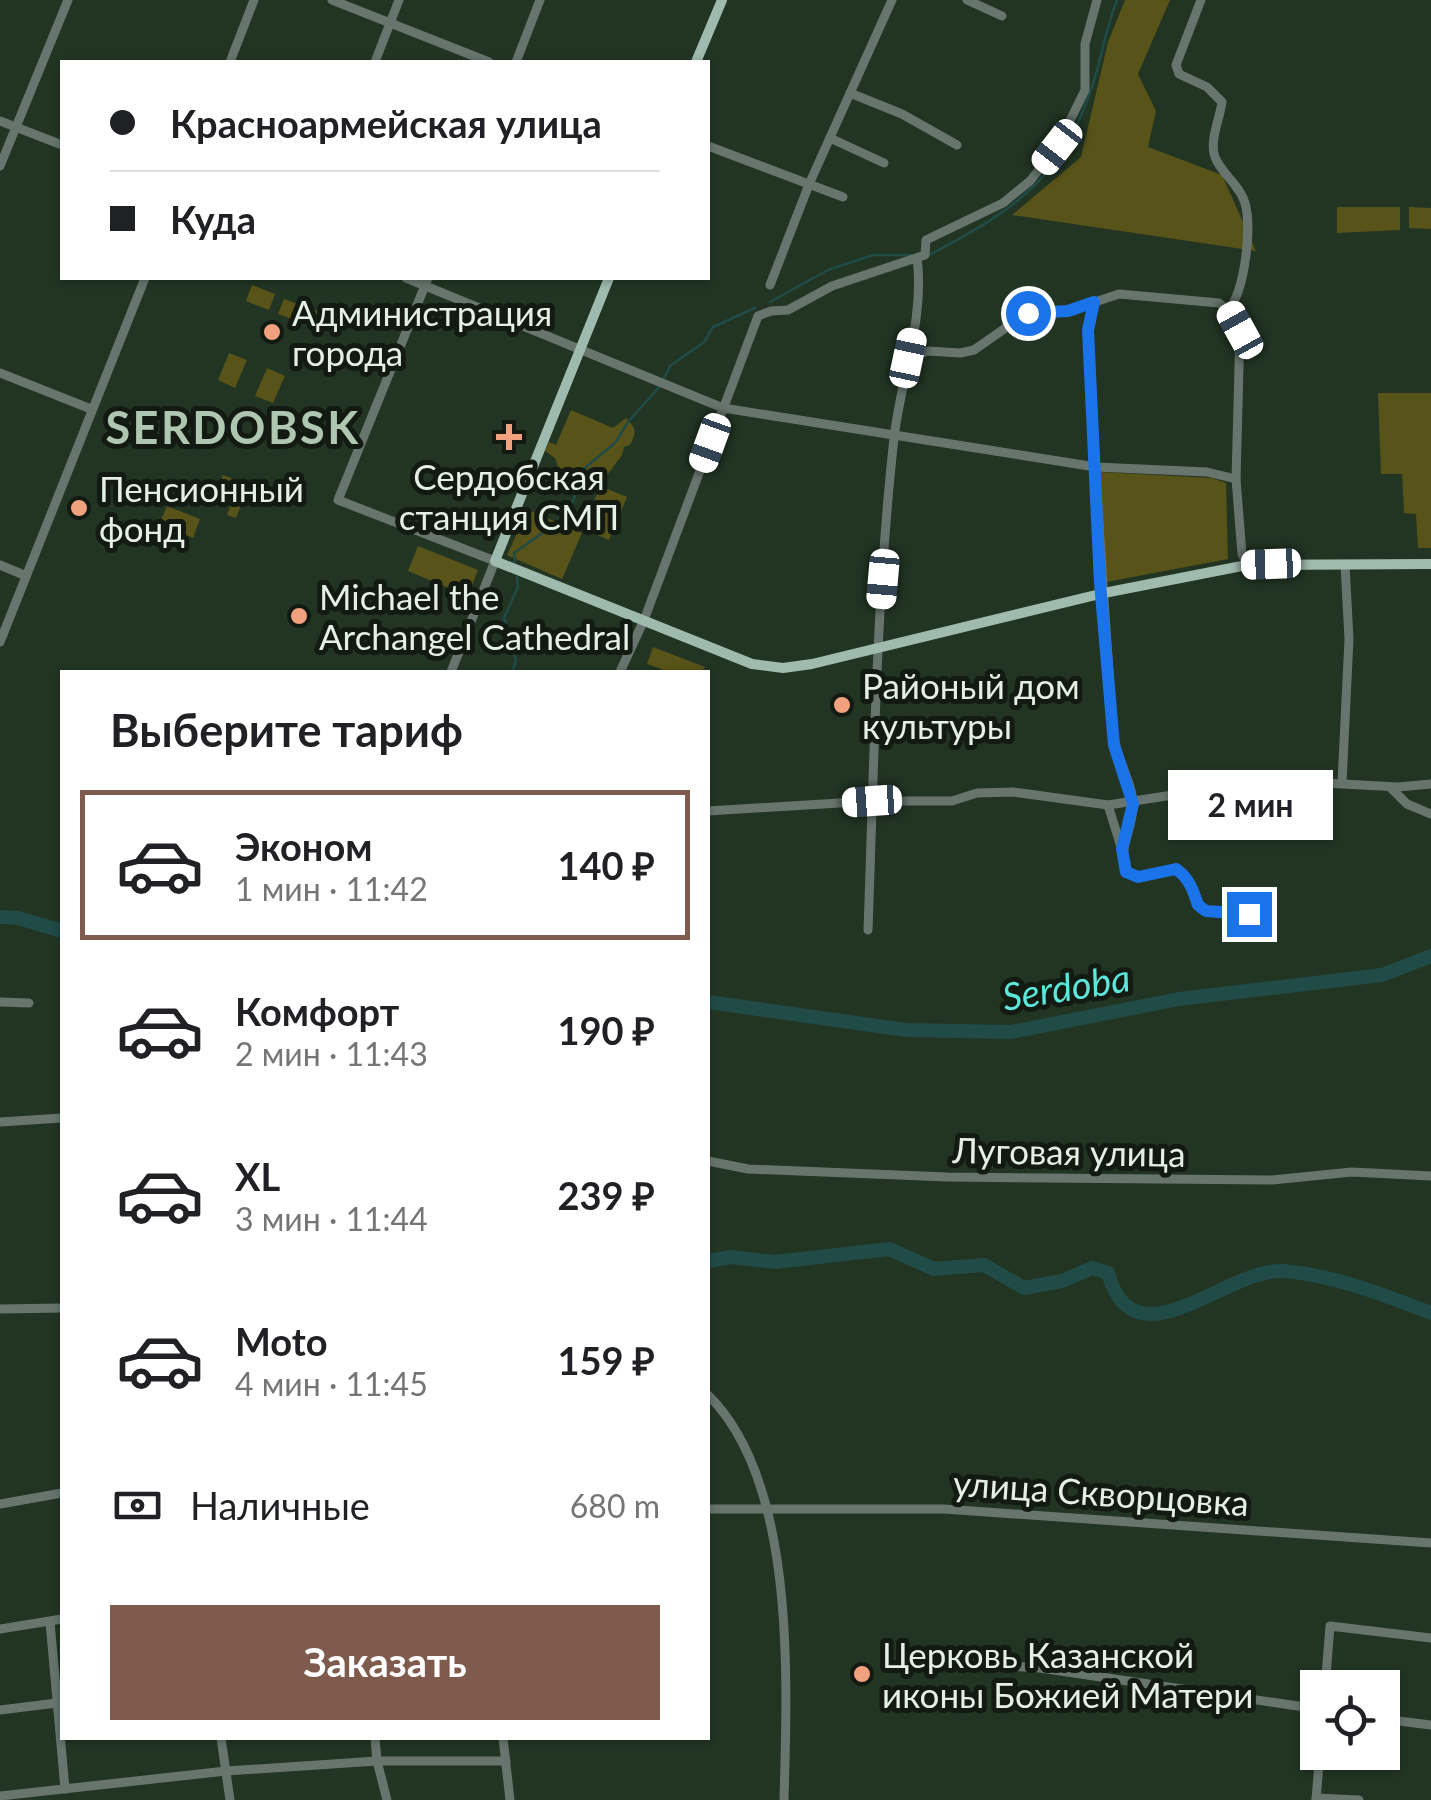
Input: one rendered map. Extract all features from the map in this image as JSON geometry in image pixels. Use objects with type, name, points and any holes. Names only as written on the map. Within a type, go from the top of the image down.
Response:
[{"type":"main road","points":[[697,60],[722,0]]},
{"type":"main road","points":[[608,280],[495,561],[752,664],[783,668],[878,650],[1104,594],[1248,565],[1431,564]]},
{"type":"street","points":[[0,166],[68,0]]},
{"type":"street","points":[[231,60],[254,0]]},
{"type":"street","points":[[332,0],[484,60]]},
{"type":"street","points":[[375,60],[399,0]]},
{"type":"street","points":[[517,60],[540,0]]},
{"type":"street","points":[[770,285],[810,182],[892,0]]},
{"type":"street","points":[[967,0],[1002,16]]},
{"type":"street","points":[[868,930],[878,650],[894,437],[915,327],[920,257],[926,240],[1003,203],[1030,181],[1057,147],[1085,90],[1085,44],[1098,0]]},
{"type":"street","points":[[1201,0],[1176,65],[1179,74],[1208,86],[1222,102],[1214,141],[1215,158],[1232,178],[1245,203],[1247,237],[1238,300],[1228,310]]},
{"type":"street","points":[[850,92],[902,114],[957,145]]},
{"type":"street","points":[[0,121],[60,144]]},
{"type":"street","points":[[830,138],[884,162]]},
{"type":"street","points":[[710,147],[843,197]]},
{"type":"street","points":[[621,670],[644,620],[758,316],[788,310],[832,286],[920,257]]},
{"type":"street","points":[[0,642],[144,280]]},
{"type":"street","points":[[452,670],[495,561],[338,500],[427,282],[723,408],[1096,467],[1207,472],[1236,478]]},
{"type":"street","points":[[908,358],[928,351],[974,350],[1028,313],[1068,311],[1119,294],[1219,303],[1240,330],[1236,478],[1242,554],[1248,565]]},
{"type":"street","points":[[1094,302],[1088,330],[1100,583],[1104,594],[1114,745],[1133,804],[1122,849]]},
{"type":"street","points":[[0,373],[91,409]]},
{"type":"street","points":[[1342,783],[1348,639],[1345,564]]},
{"type":"street","points":[[0,566],[24,575]]},
{"type":"street","points":[[710,811],[872,801],[952,801],[977,793],[1013,792],[1108,805],[1133,804],[1270,780],[1322,785],[1431,784]]},
{"type":"street","points":[[1390,786],[1407,804],[1431,814]]},
{"type":"street","points":[[1108,805],[1126,872],[1138,877],[1176,869],[1184,874],[1198,905],[1206,911],[1249,914]]},
{"type":"street","points":[[0,1002],[29,1003]]},
{"type":"street","points":[[0,1122],[60,1118]]},
{"type":"street","name":"Луговая улица","points":[[710,1161],[748,1169],[947,1178],[1272,1180],[1352,1172],[1431,1176]]},
{"type":"street","points":[[0,1309],[60,1308]]},
{"type":"street","points":[[710,1398],[740,1440],[766,1509],[785,1644],[784,1800]]},
{"type":"street","points":[[0,1504],[60,1493]]},
{"type":"street","name":"улица Скворцовка","points":[[710,1509],[944,1508],[1431,1543]]},
{"type":"street","points":[[0,1629],[60,1620]]},
{"type":"street","points":[[50,1622],[60,1718]]},
{"type":"street","points":[[1326,1670],[1330,1626],[1431,1638]]},
{"type":"street","points":[[951,1662],[1040,1668],[1300,1707]]},
{"type":"street","points":[[0,1710],[57,1704]]},
{"type":"street","points":[[1400,1722],[1431,1726]]},
{"type":"street","points":[[62,1740],[65,1788]]},
{"type":"street","points":[[222,1740],[230,1800]]},
{"type":"street","points":[[376,1740],[387,1800]]},
{"type":"street","points":[[503,1740],[510,1800]]},
{"type":"street","points":[[0,1796],[226,1770],[377,1761],[506,1762]]},
{"type":"street","points":[[1318,1770],[1316,1799],[1359,1800]]},
{"type":"shaded area","points":[[1125,0],[1170,0],[1138,74],[1156,111],[1148,147],[1222,175],[1256,251],[1012,215],[1081,157],[1108,42]]},
{"type":"shaded area","points":[[1337,207],[1400,207],[1400,230],[1337,233]]},
{"type":"shaded area","points":[[1409,207],[1431,208],[1431,229],[1409,228]]},
{"type":"shaded area","points":[[252,285],[275,294],[269,310],[246,301]]},
{"type":"shaded area","points":[[284,299],[328,315],[322,330],[278,314]]},
{"type":"shaded area","points":[[229,353],[247,360],[235,388],[218,380]]},
{"type":"shaded area","points":[[267,368],[285,376],[273,403],[255,396]]},
{"type":"shaded area","points":[[1378,393],[1431,393],[1431,548],[1418,548],[1416,514],[1404,513],[1402,474],[1381,474]]},
{"type":"shaded area","points":[[571,410],[613,428],[626,418],[634,428],[630,445],[624,447],[602,482],[576,480],[560,473],[555,458],[545,451],[549,442],[556,445]]},
{"type":"shaded area","points":[[1099,472],[1212,478],[1226,483],[1228,559],[1101,583]]},
{"type":"shaded area","points":[[223,475],[249,485],[236,518],[227,515],[236,491],[220,484]]},
{"type":"shaded area","points":[[600,486],[627,497],[609,540],[583,529]]},
{"type":"shaded area","points":[[167,506],[200,519],[193,538],[159,525]]},
{"type":"shaded area","points":[[528,510],[582,533],[562,579],[507,555]]},
{"type":"shaded area","points":[[418,546],[478,570],[468,596],[408,571]]},
{"type":"shaded area","points":[[653,647],[705,667],[664,670],[647,664]]},
{"type":"waterway","points":[[929,255],[1016,202],[1056,160],[1086,104],[1117,0]]},
{"type":"waterway","points":[[770,302],[828,270],[873,255],[911,255]]},
{"type":"waterway","points":[[664,378],[670,366],[704,342],[713,327],[755,308]]},
{"type":"waterway","points":[[515,562],[514,553],[551,527],[571,506],[586,467],[615,443],[661,385]]},
{"type":"waterway","points":[[513,670],[516,661],[504,618],[518,587],[517,577]]},
{"type":"waterway","name":"Serdoba","points":[[0,917],[60,930]]},
{"type":"waterway","name":"Serdoba","points":[[710,1002],[906,1030],[1011,1032],[1179,999],[1382,975],[1431,956]]},
{"type":"waterway","points":[[710,1261],[731,1257],[775,1262],[889,1249],[934,1269],[984,1265],[1024,1288],[1062,1281],[1092,1268],[1108,1273],[1121,1300],[1138,1312],[1160,1313],[1260,1274],[1283,1271],[1340,1281],[1431,1313]]},
{"type":"place","name":"Администрация города","points":[[272,332]]},
{"type":"place","name":"Сердобская станция СМП","points":[[509,437]]},
{"type":"place","name":"Пенсионный фонд","points":[[79,508]]},
{"type":"place","name":"Michael the Archangel Cathedral","points":[[299,616]]},
{"type":"place","name":"Районый дом культуры","points":[[842,705]]},
{"type":"place","name":"Церковь Казанской иконы Божией Матери","points":[[862,1674]]},
{"type":"district","name":"SERDOBSK","points":[[233,427]]},
{"type":"route","points":[[1028,313],[1068,311],[1094,302],[1088,330],[1100,583],[1104,594],[1114,745],[1133,804],[1122,849],[1123,865],[1126,872],[1138,877],[1176,869],[1184,874],[1198,905],[1206,911],[1249,914]]}]
